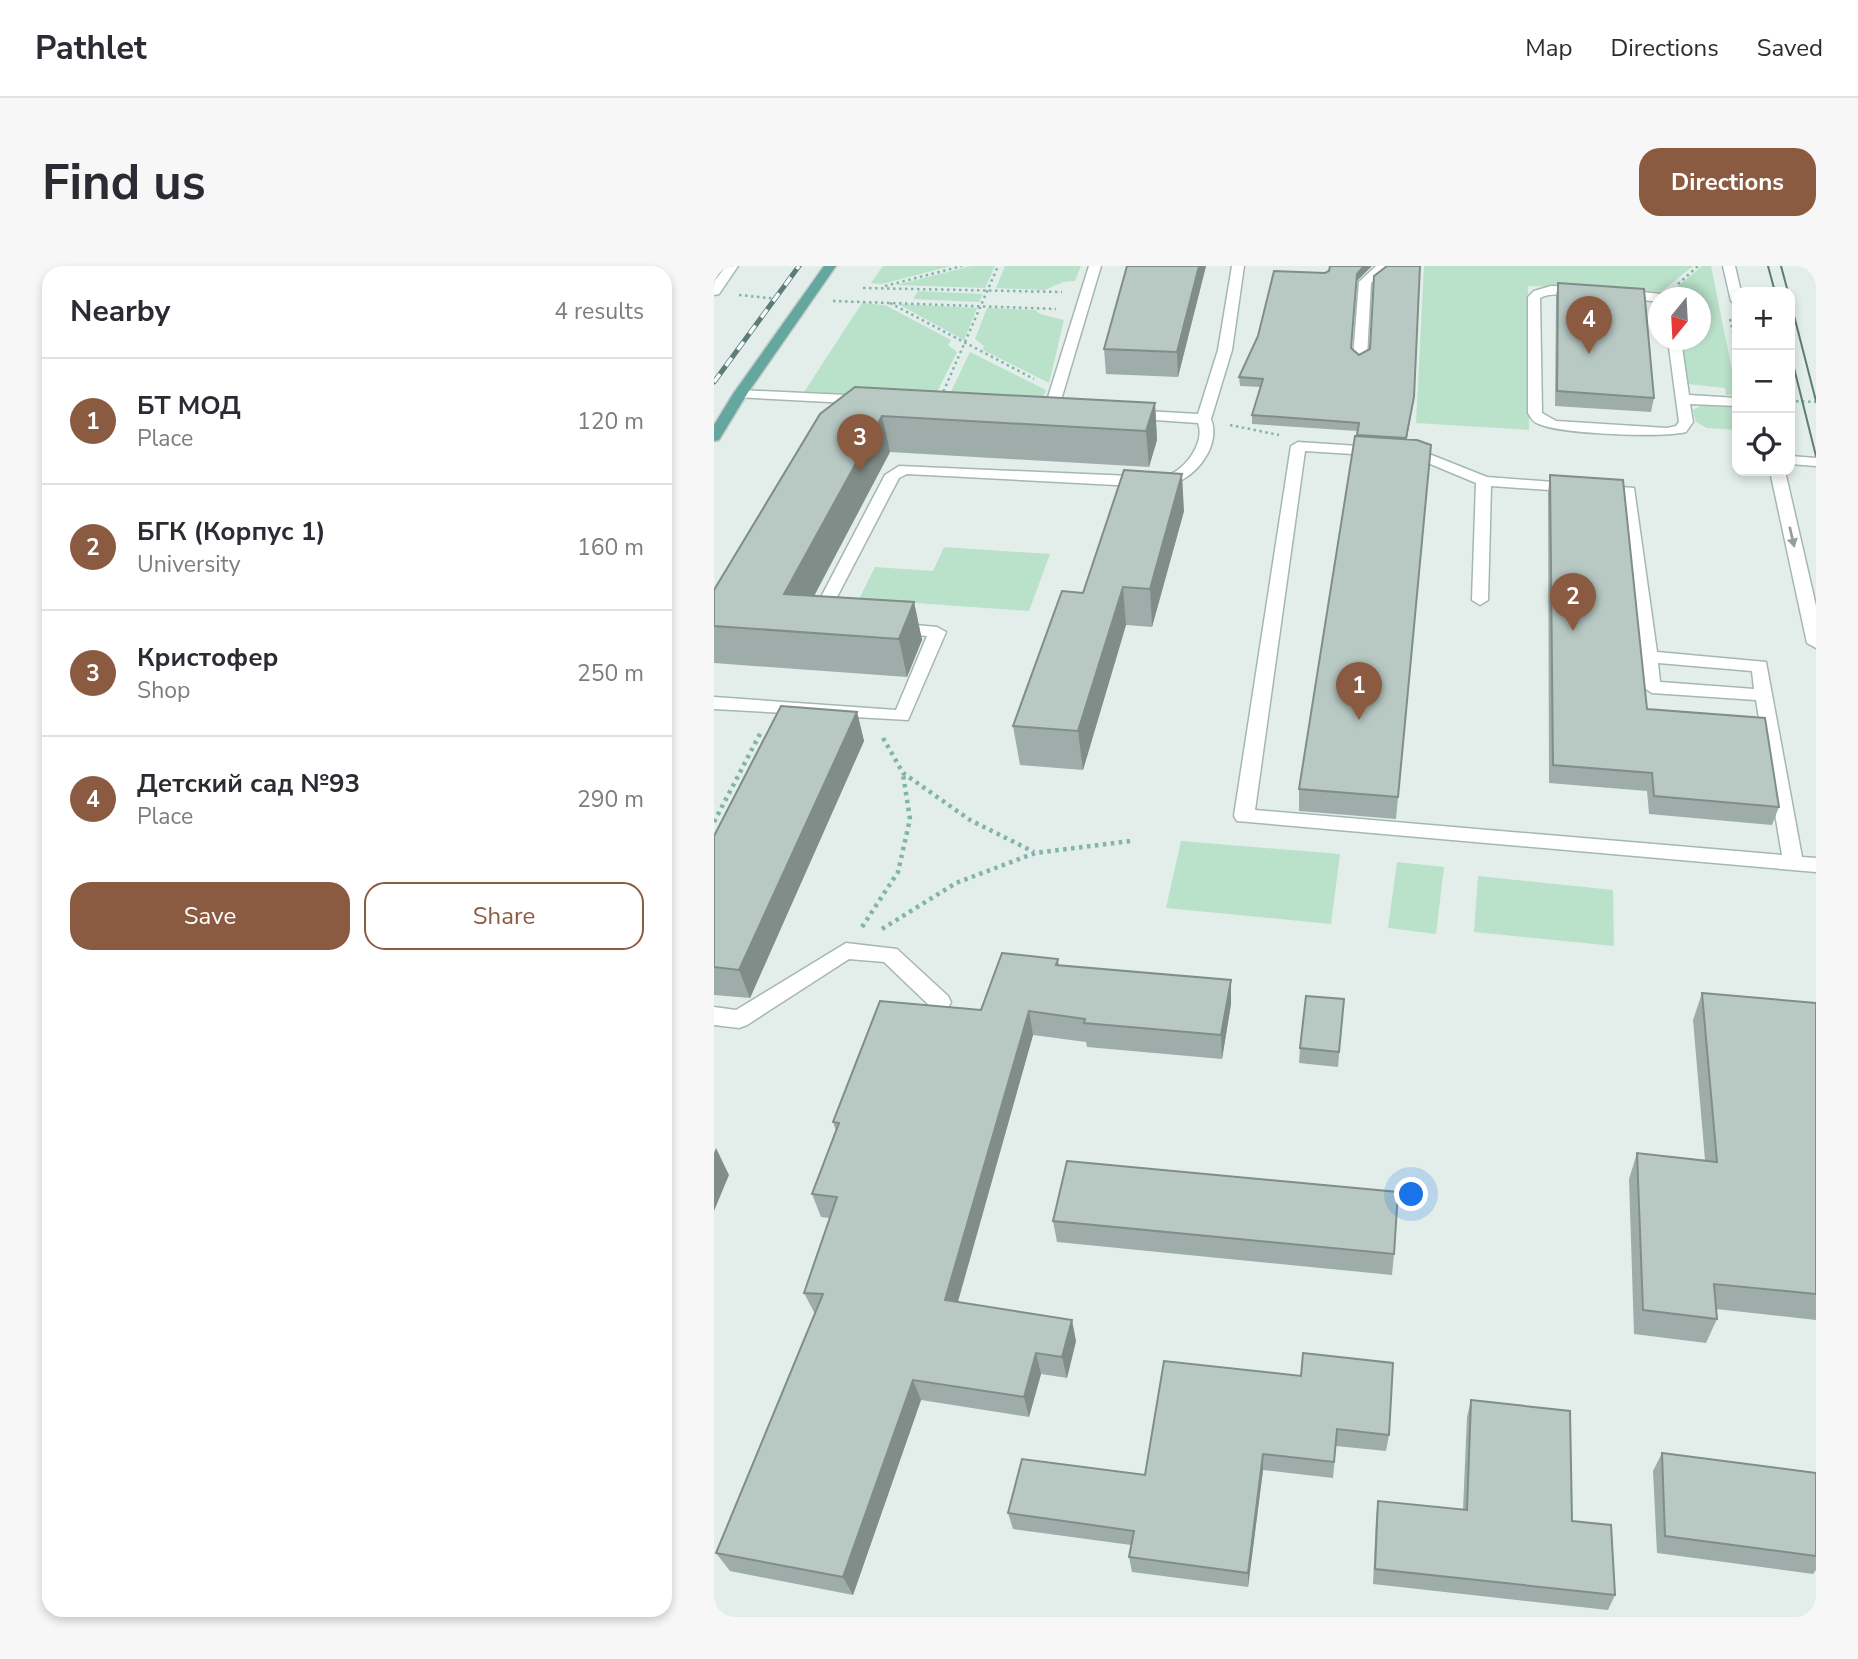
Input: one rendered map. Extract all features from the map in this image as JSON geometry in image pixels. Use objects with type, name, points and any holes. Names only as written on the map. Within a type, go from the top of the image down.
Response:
[{"type":"main road","points":[[714,437],[740,394],[830,266]]},
{"type":"street","points":[[714,291],[732,266]]},
{"type":"street","points":[[1051,410],[1095,266]]},
{"type":"street","points":[[830,624],[816,623],[893,475],[904,468],[1119,486],[1175,478],[1191,466],[1206,442],[1208,430],[1204,418],[1225,350],[1238,266]]},
{"type":"street","points":[[1360,356],[1365,282],[1377,270],[1387,266]]},
{"type":"street","points":[[1729,266],[1734,287]]},
{"type":"street","points":[[1648,297],[1554,290],[1540,292],[1534,297],[1535,413],[1541,420],[1554,425],[1667,432],[1681,429],[1686,422],[1676,350]]},
{"type":"street","points":[[740,394],[885,401]]},
{"type":"street","points":[[1683,399],[1732,402]]},
{"type":"street","points":[[1106,413],[1204,418]]},
{"type":"street","points":[[1764,695],[1652,687],[1629,491],[1483,481],[1419,454],[1298,446],[1244,816],[1816,865]]},
{"type":"street","points":[[1795,460],[1816,462]]},
{"type":"street","points":[[1778,476],[1816,643]]},
{"type":"street","points":[[1480,600],[1483,481]]},
{"type":"street","points":[[714,703],[902,716],[937,632],[883,628]]},
{"type":"street","points":[[1650,657],[1760,666],[1793,863]]},
{"type":"street","points":[[714,1016],[739,1018],[846,951],[890,955],[940,1002]]},
{"type":"path","points":[[877,288],[962,266]]},
{"type":"path","points":[[938,404],[998,266]]},
{"type":"path","points":[[863,288],[1087,293]]},
{"type":"path","points":[[738,295],[1082,310]]},
{"type":"path","points":[[887,302],[1057,390]]},
{"type":"path","points":[[1795,401],[1816,402]]},
{"type":"path","points":[[1204,418],[1282,436],[1298,446]]},
{"type":"path","points":[[714,822],[775,707]]},
{"type":"path","points":[[846,951],[898,872],[910,819],[902,773],[870,714]]},
{"type":"path","points":[[902,773],[970,820],[1035,853]]},
{"type":"path","points":[[846,951],[956,883],[1035,853],[1131,841]]},
{"type":"green space","points":[[883,266],[951,266],[882,284],[871,283]]},
{"type":"green space","points":[[971,266],[995,266],[985,288],[896,285]]},
{"type":"green space","points":[[1005,266],[1081,266],[1075,281],[1063,282],[1045,290],[996,288]]},
{"type":"green space","points":[[1424,266],[1693,266],[1667,287],[1648,287],[1648,291],[1528,286],[1529,430],[1416,423]]},
{"type":"green space","points":[[1702,266],[1711,266],[1732,370],[1732,395],[1726,395],[1725,388],[1688,384],[1683,350],[1711,350],[1711,287],[1677,287]]},
{"type":"green space","points":[[918,291],[983,294],[979,302],[913,299]]},
{"type":"green space","points":[[862,303],[885,305],[951,340],[948,345],[957,352],[934,398],[804,392]]},
{"type":"green space","points":[[898,304],[977,308],[964,340]]},
{"type":"green space","points":[[987,308],[1035,310],[1040,314],[1064,320],[1049,383],[983,350],[984,346],[975,339]]},
{"type":"green space","points":[[970,352],[1046,390],[1041,403],[948,398]]},
{"type":"green space","points":[[1704,404],[1732,406],[1732,430],[1707,428],[1696,422],[1693,410]]},
{"type":"green space","points":[[944,547],[1050,554],[1029,611],[859,599],[875,567],[933,571]]},
{"type":"green space","points":[[1181,841],[1340,854],[1331,924],[1166,908]]},
{"type":"green space","points":[[1397,862],[1444,867],[1436,934],[1388,928]]},
{"type":"green space","points":[[1478,876],[1613,890],[1614,946],[1474,932]]},
{"type":"building","points":[[1127,266],[1199,266],[1177,352],[1104,349]]},
{"type":"building","points":[[1330,266],[1364,266],[1357,274],[1351,348],[1359,355],[1370,349],[1374,276],[1387,266],[1420,266],[1414,397],[1406,438],[1357,435],[1359,423],[1252,415],[1263,379],[1239,377],[1258,336],[1274,271],[1325,273]]},
{"type":"building","points":[[1558,283],[1644,289],[1654,398],[1557,391]]},
{"type":"building","points":[[855,387],[1155,403],[1146,431],[882,416],[784,594],[914,602],[899,639],[714,626],[714,590],[820,414]]},
{"type":"building","points":[[1355,436],[1417,440],[1431,445],[1398,797],[1299,789]]},
{"type":"building","points":[[1124,470],[1182,474],[1150,589],[1123,587],[1078,731],[1013,726],[1062,591],[1083,593]]},
{"type":"building","points":[[1550,475],[1623,480],[1647,709],[1765,718],[1779,807],[1654,796],[1652,773],[1553,765]]},
{"type":"building","points":[[781,706],[857,712],[739,970],[714,967],[714,836]]},
{"type":"building","points":[[1002,953],[1058,959],[1056,965],[1231,980],[1221,1035],[1084,1023],[1085,1019],[1029,1011],[945,1300],[1072,1320],[1062,1357],[1036,1353],[1024,1397],[913,1380],[843,1577],[716,1553],[823,1294],[804,1293],[837,1197],[812,1194],[839,1123],[833,1122],[880,1001],[981,1010]]},
{"type":"building","points":[[1702,993],[1816,1003],[1816,1294],[1714,1284],[1717,1319],[1643,1310],[1637,1153],[1717,1162]]},
{"type":"building","points":[[1306,996],[1344,999],[1339,1052],[1300,1048]]},
{"type":"building","points":[[1067,1161],[1398,1192],[1394,1254],[1053,1221]]},
{"type":"building","points":[[1303,1353],[1393,1363],[1389,1435],[1337,1429],[1334,1462],[1263,1454],[1248,1573],[1129,1557],[1134,1531],[1008,1513],[1022,1459],[1145,1475],[1164,1361],[1301,1376]]},
{"type":"building","points":[[1471,1400],[1570,1411],[1572,1521],[1611,1525],[1615,1595],[1375,1569],[1378,1501],[1467,1510]]},
{"type":"building","points":[[1662,1453],[1816,1473],[1816,1556],[1665,1536]]},
{"type":"tram line","points":[[1768,266],[1774,287]]},
{"type":"tram line","points":[[1781,266],[1787,287]]},
{"type":"tram line","points":[[1795,319],[1816,401]]},
{"type":"tram line","points":[[1795,372],[1816,456]]},
{"type":"railway","points":[[714,382],[799,266]]},
{"type":"place","name":"Детский сад №93","points":[[1589,354]]},
{"type":"place","name":"Кристофер","points":[[860,472]]},
{"type":"place","name":"БГК (Корпус 1)","points":[[1573,631]]},
{"type":"place","name":"БТ МОД","points":[[1359,720]]}]
